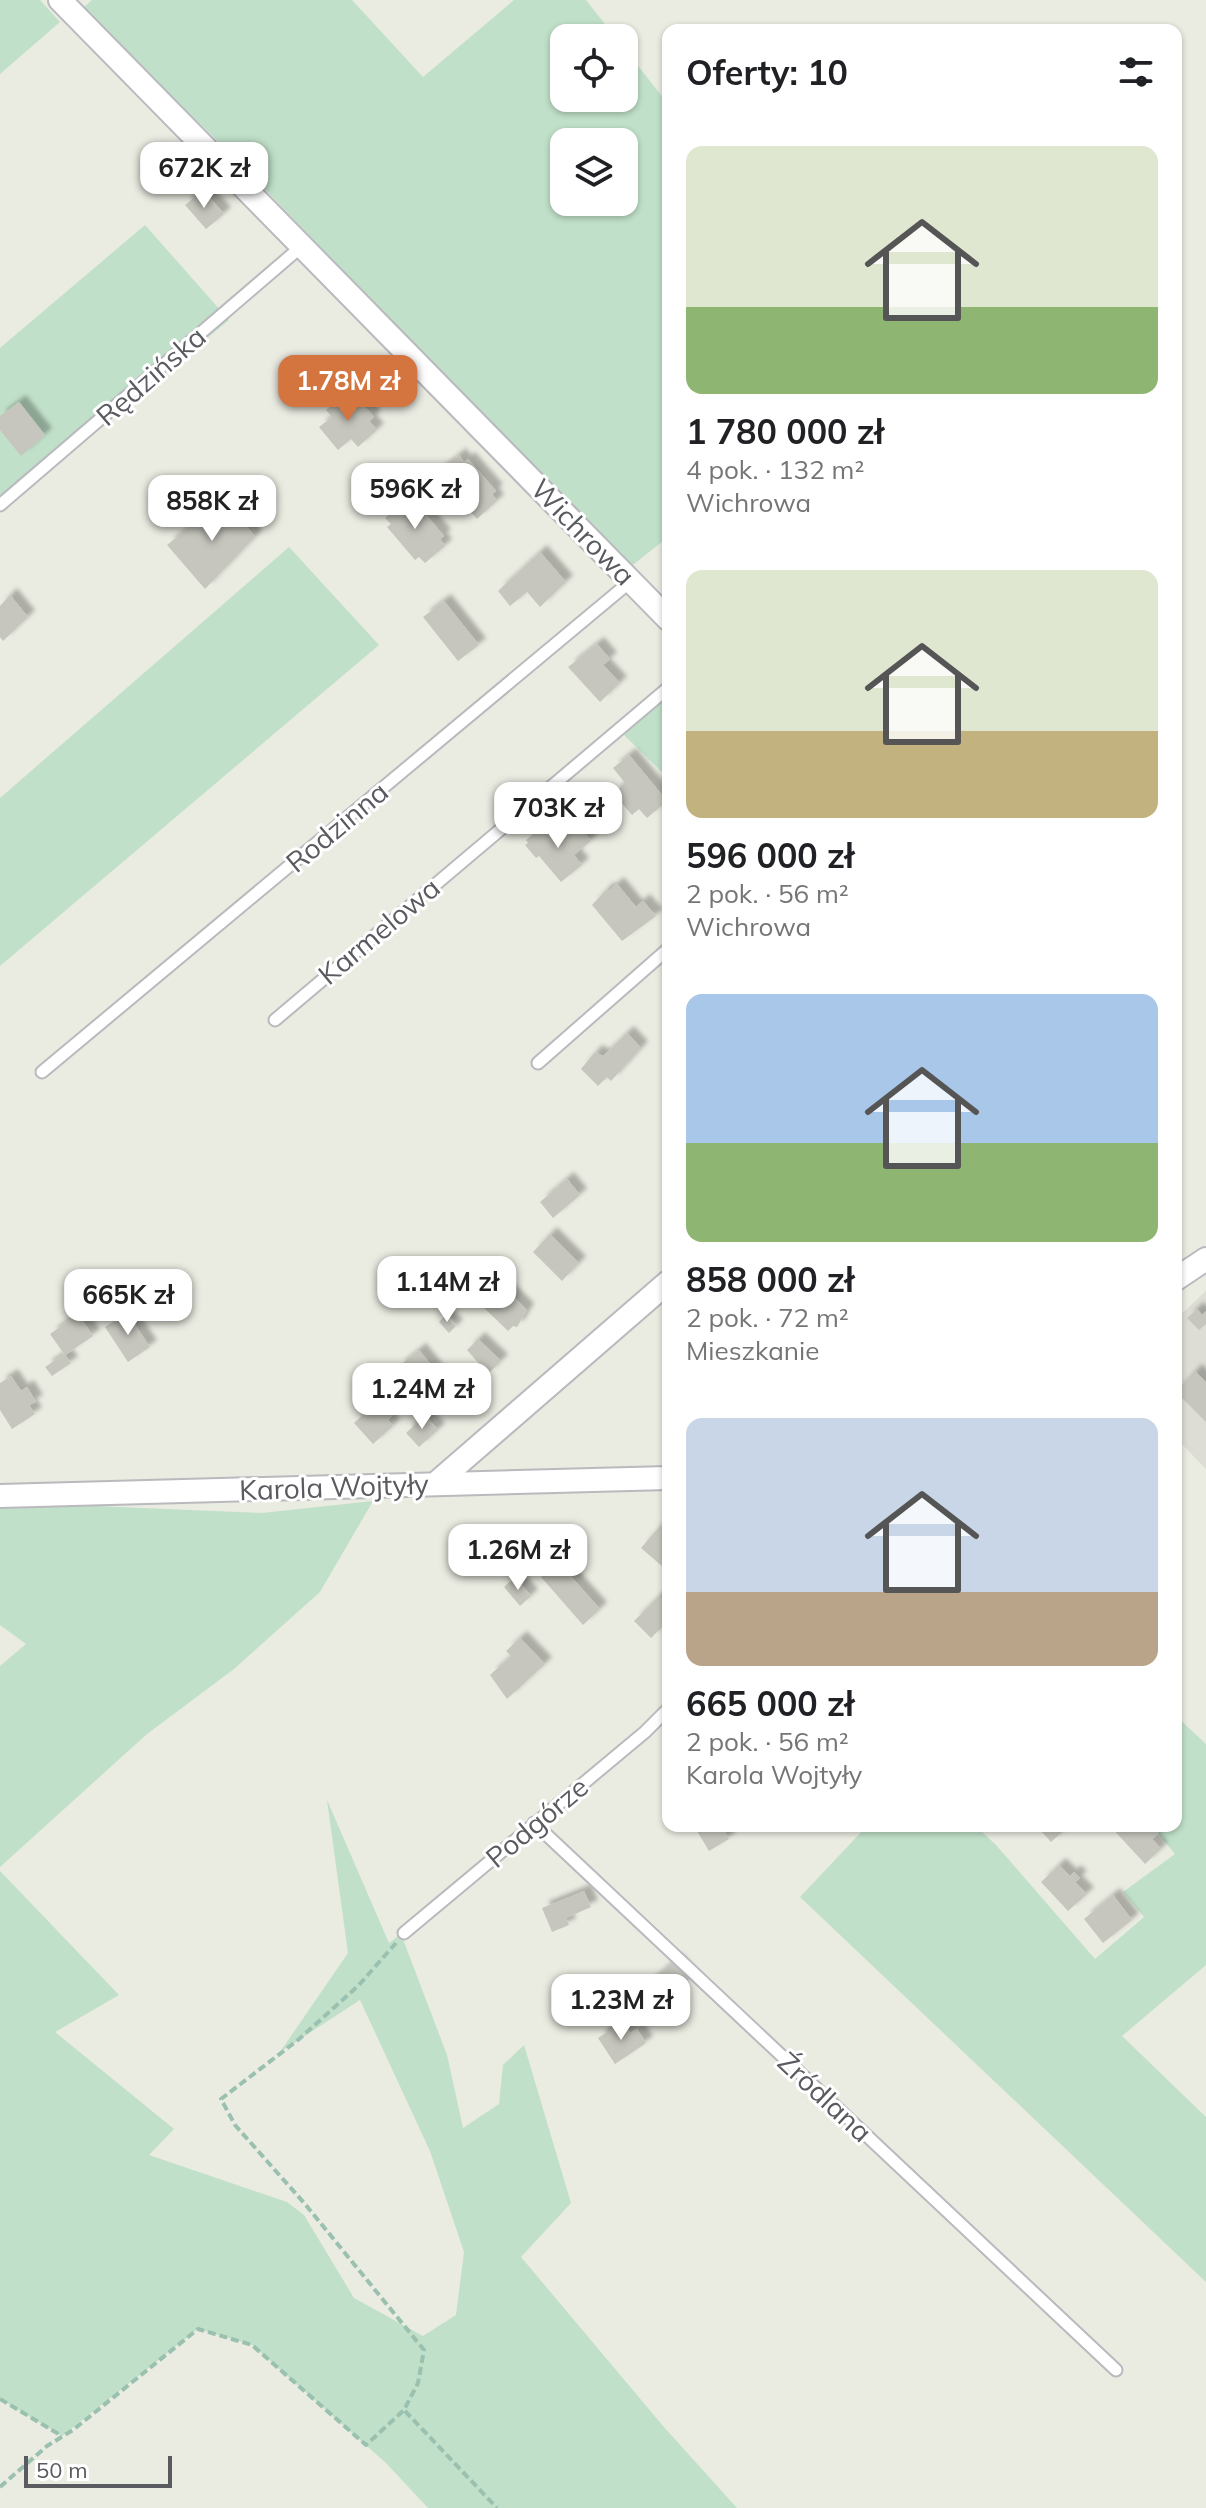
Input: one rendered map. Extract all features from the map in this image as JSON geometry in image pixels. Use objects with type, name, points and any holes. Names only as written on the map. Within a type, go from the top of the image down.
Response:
[{"type":"street","name":"Wichrowa","points":[[60,0],[662,613]]},
{"type":"street","points":[[1182,1275],[1206,1259]]},
{"type":"street","points":[[435,1484],[662,1287]]},
{"type":"street","name":"Karola Wojtyły","points":[[0,1496],[662,1478]]},
{"type":"lane","name":"Rędzińska","points":[[0,505],[302,246]]},
{"type":"lane","name":"Rodzinna","points":[[42,1072],[631,581]]},
{"type":"lane","name":"Karmelowa","points":[[275,1020],[662,693]]},
{"type":"lane","points":[[538,1063],[662,954]]},
{"type":"lane","name":"Podgórze","points":[[404,1933],[662,1715]]},
{"type":"lane","name":"Źródlana","points":[[534,1823],[1116,2370]]},
{"type":"path","points":[[0,2487],[47,2446],[198,2329],[252,2345],[366,2445],[404,2410],[418,2383],[424,2350],[305,2204],[235,2125],[221,2099],[298,2040],[358,1986],[404,1933]]},
{"type":"path","points":[[0,2399],[62,2436]]},
{"type":"path","points":[[404,2410],[497,2508]]},
{"type":"shaded area","points":[[1206,1291],[1206,1469],[1182,1444],[1182,1313]]},
{"type":"green space","points":[[0,0],[40,0],[60,22],[0,74]]},
{"type":"green space","points":[[92,0],[352,0],[423,77],[514,0],[586,0],[605,24],[550,24],[550,112],[638,112],[638,66],[662,96],[662,542],[629,568],[230,153],[82,9]]},
{"type":"green space","points":[[145,225],[229,320],[0,510],[0,348]]},
{"type":"green space","points":[[289,547],[379,645],[0,966],[0,798]]},
{"type":"green space","points":[[662,702],[662,772],[623,734]]},
{"type":"green space","points":[[373,1501],[320,1592],[234,1669],[147,1734],[0,1867],[0,1666],[26,1644],[0,1625],[0,1502],[262,1513]]},
{"type":"green space","points":[[1182,1722],[1206,1744],[1206,1965],[1122,2036],[1206,2117],[1206,2282],[800,1897],[861,1832],[982,1832],[1095,1959],[1144,1917],[1123,1892],[1175,1854],[1157,1832],[1182,1832]]},
{"type":"green space","points":[[327,1800],[389,1943],[401,1934],[447,2055],[463,2128],[499,2104],[503,2065],[524,2045],[571,2203],[521,2257],[663,2426],[737,2508],[428,2508],[386,2463],[252,2345],[198,2329],[62,2436],[0,2399],[0,1871],[119,1995],[55,2032],[174,2129],[149,2155],[287,2202],[304,2215],[354,2298],[423,2336],[456,2315],[464,2252],[430,2151],[360,2000],[280,2052],[348,1953]]},
{"type":"building","points":[[203,190],[224,214],[206,229],[185,205]]},
{"type":"building","points":[[347,393],[354,402],[358,399],[374,417],[369,421],[377,430],[358,447],[351,439],[338,450],[319,427],[332,417],[326,410]]},
{"type":"building","points":[[19,402],[45,435],[21,456],[0,430],[0,416]]},
{"type":"building","points":[[459,455],[464,462],[468,459],[496,491],[492,494],[497,501],[477,519],[471,512],[467,516],[439,483],[443,480],[437,473]]},
{"type":"building","points":[[225,498],[255,537],[205,589],[167,545]]},
{"type":"building","points":[[406,499],[412,506],[416,503],[444,536],[440,539],[445,546],[425,563],[419,557],[415,560],[387,527],[391,524],[385,518]]},
{"type":"building","points":[[540,552],[566,582],[540,607],[527,592],[510,606],[498,591]]},
{"type":"building","points":[[10,595],[28,617],[3,641],[0,637],[0,606]]},
{"type":"building","points":[[444,601],[479,645],[458,661],[423,617]]},
{"type":"building","points":[[597,644],[610,659],[603,665],[620,683],[600,702],[568,667]]},
{"type":"building","points":[[629,755],[662,795],[662,805],[647,818],[639,809],[632,815],[613,793],[625,783],[613,768]]},
{"type":"building","points":[[547,823],[557,835],[552,839],[556,844],[578,825],[591,841],[574,855],[582,865],[561,882],[525,845],[528,843],[526,840]]},
{"type":"building","points":[[617,884],[636,907],[643,901],[656,916],[622,941],[592,905],[607,889],[609,891]]},
{"type":"building","points":[[627,1033],[641,1048],[611,1081],[607,1077],[598,1086],[581,1069],[595,1052],[603,1056]]},
{"type":"building","points":[[567,1179],[580,1195],[553,1218],[540,1202]]},
{"type":"building","points":[[550,1234],[579,1263],[562,1281],[533,1252]]},
{"type":"building","points":[[502,1285],[527,1310],[517,1327],[513,1326],[508,1331],[482,1306]]},
{"type":"building","points":[[1197,1309],[1202,1315],[1206,1311],[1206,1324],[1199,1330],[1187,1318]]},
{"type":"building","points":[[127,1313],[150,1347],[128,1362],[105,1327]]},
{"type":"building","points":[[78,1314],[93,1336],[65,1355],[71,1363],[52,1376],[45,1367],[64,1354],[50,1334]]},
{"type":"building","points":[[445,1316],[456,1326],[449,1333],[439,1322]]},
{"type":"building","points":[[478,1339],[501,1361],[488,1374],[467,1350]]},
{"type":"building","points":[[419,1350],[445,1382],[424,1400],[398,1367]]},
{"type":"building","points":[[1195,1371],[1206,1382],[1206,1422],[1182,1398],[1182,1385]]},
{"type":"building","points":[[11,1376],[21,1391],[27,1387],[36,1402],[29,1405],[35,1414],[12,1429],[0,1410],[0,1383]]},
{"type":"building","points":[[379,1400],[393,1415],[388,1420],[393,1426],[373,1444],[354,1423]]},
{"type":"building","points":[[425,1415],[438,1430],[419,1447],[406,1433]]},
{"type":"building","points":[[660,1526],[662,1528],[662,1566],[641,1548]]},
{"type":"building","points":[[558,1562],[600,1609],[583,1625],[541,1577]]},
{"type":"building","points":[[515,1577],[531,1596],[520,1606],[504,1587]]},
{"type":"building","points":[[659,1596],[662,1599],[662,1627],[651,1638],[634,1621]]},
{"type":"building","points":[[520,1638],[545,1664],[507,1699],[490,1675],[511,1656],[506,1651]]},
{"type":"building","points":[[698,1832],[725,1832],[729,1839],[709,1851]]},
{"type":"building","points":[[1042,1832],[1062,1832],[1051,1842]]},
{"type":"building","points":[[1116,1832],[1159,1833],[1152,1839],[1161,1849],[1145,1864]]},
{"type":"building","points":[[1059,1865],[1070,1876],[1074,1872],[1080,1878],[1075,1882],[1087,1894],[1068,1911],[1041,1882]]},
{"type":"building","points":[[584,1891],[591,1907],[566,1918],[569,1925],[552,1932],[542,1908]]},
{"type":"building","points":[[1113,1895],[1132,1920],[1103,1943],[1084,1919]]},
{"type":"building","points":[[675,1960],[690,1978],[651,2012],[635,1995]]},
{"type":"building","points":[[623,2022],[630,2033],[637,2029],[646,2043],[615,2064],[598,2038]]}]
